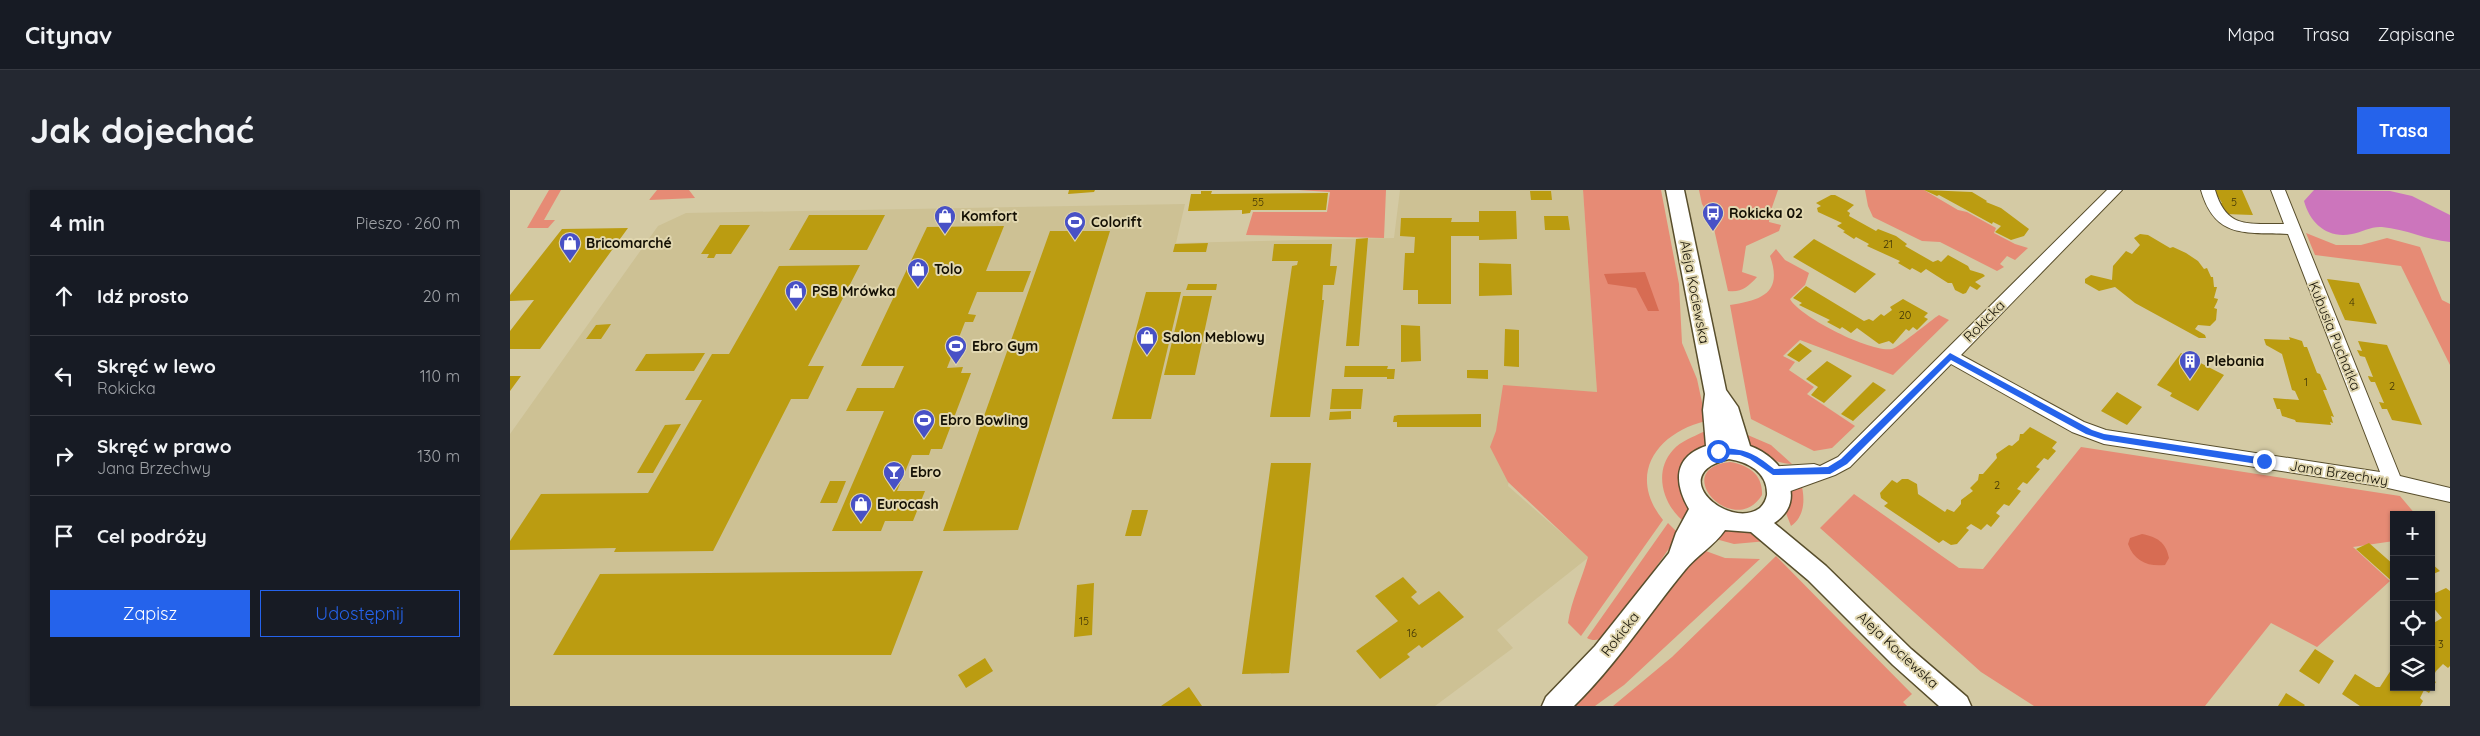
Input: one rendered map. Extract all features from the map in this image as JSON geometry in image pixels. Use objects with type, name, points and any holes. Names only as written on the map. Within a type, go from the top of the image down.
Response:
[{"type":"street","name":"Aleja Kociewska","points":[[1675,190],[1716,394],[1714,410],[1718,451]]},
{"type":"street","name":"Rokicka","points":[[1776,480],[1830,470],[1844,462],[2114,190]]},
{"type":"street","points":[[2208,190],[2216,210],[2225,221],[2243,226],[2293,229]]},
{"type":"street","name":"Kubusia Puchatka","points":[[2278,190],[2393,482]]},
{"type":"street","name":"Jana Brzechwy","points":[[1950,356],[2078,427],[2104,437],[2393,482],[2450,494]]},
{"type":"street","name":"Aleja Kociewska","points":[[1716,394],[1727,407],[1741,452]]},
{"type":"street","points":[[1718,451],[1741,452],[1764,463],[1776,480],[1780,497],[1764,517],[1738,524],[1710,515],[1690,492],[1689,474],[1700,459],[1718,451]]},
{"type":"street","name":"Rokicka","points":[[1555,706],[1606,652],[1680,558],[1702,541],[1710,515]]},
{"type":"street","name":"Aleja Kociewska","points":[[1764,517],[1782,545],[1818,573],[1902,657],[1958,706]]},
{"type":"shaded area","points":[[549,190],[561,190],[544,220],[555,220],[548,228],[527,228]]},
{"type":"shaded area","points":[[657,190],[689,190],[695,198],[649,200]]},
{"type":"shaded area","points":[[1298,190],[1386,190],[1384,238],[1246,235],[1253,212],[1327,212],[1330,192]]},
{"type":"shaded area","points":[[1400,190],[1583,190],[1597,392],[1521,389],[1508,486],[1589,557],[1497,630],[1513,648],[1435,706],[510,706],[510,434],[658,226],[686,213],[1185,204],[1176,243],[1394,238]]},
{"type":"shaded area","points":[[1583,190],[1661,190],[1679,284],[1682,343],[1697,379],[1706,421],[1688,427],[1673,435],[1652,458],[1648,472],[1648,487],[1652,503],[1663,520],[1581,636],[1568,623],[1588,557],[1508,482],[1490,447],[1496,431],[1503,385],[1597,392]]},
{"type":"shaded area","points":[[1699,190],[1778,190],[1769,222],[1781,225],[1779,231],[1746,246],[1742,272],[1757,277],[1741,290],[1728,291],[1712,220],[1702,204]]},
{"type":"shaded area","points":[[1865,190],[1924,190],[1958,210],[1967,212],[1996,228],[1994,233],[2015,244],[2028,248],[2015,260],[2007,256],[2000,264],[2004,267],[1997,271],[1940,242],[1922,241],[1873,217],[1868,206]]},
{"type":"shaded area","points":[[2314,190],[2390,191],[2412,196],[2450,215],[2450,242],[2382,227],[2374,227],[2343,235],[2327,232],[2315,222],[2304,201]]},
{"type":"shaded area","points":[[2306,233],[2336,245],[2361,245],[2387,238],[2420,247],[2442,300],[2450,304],[2450,365],[2401,266],[2315,255]]},
{"type":"shaded area","points":[[1776,249],[1785,260],[1809,273],[1805,285],[1790,299],[1807,315],[1853,340],[1882,349],[1892,349],[1939,315],[1949,320],[1893,375],[1800,340],[1783,356],[1795,362],[1789,370],[1814,387],[1807,394],[1855,426],[1832,448],[1814,451],[1751,419],[1730,305],[1752,300],[1767,292],[1774,279],[1770,256]]},
{"type":"shaded area","points":[[1645,272],[1659,311],[1648,311],[1636,288],[1608,284],[1604,274]]},
{"type":"shaded area","points":[[1703,432],[1711,433],[1709,442],[1704,447],[1687,524],[1672,509],[1667,500],[1662,479],[1663,469],[1667,459],[1676,447]]},
{"type":"shaded area","points":[[1743,433],[1771,445],[1792,464],[1770,459],[1763,455],[1752,446]]},
{"type":"shaded area","points":[[2081,447],[2400,496],[2413,511],[2390,511],[2390,542],[2353,547],[2390,581],[2317,647],[2271,623],[2205,706],[2034,706],[1981,672],[1820,528],[1854,494],[1959,568],[1983,569]]},
{"type":"shaded area","points":[[1730,462],[1748,468],[1760,481],[1762,495],[1750,507],[1736,510],[1723,506],[1712,498],[1705,487],[1705,476],[1712,467]]},
{"type":"shaded area","points":[[1802,487],[1801,513],[1791,526],[1784,508],[1790,492]]},
{"type":"shaded area","points":[[1668,523],[1679,534],[1611,632],[1596,640],[1587,638]]},
{"type":"shaded area","points":[[1732,528],[1752,531],[1767,541],[1734,544],[1712,538],[1720,532]]},
{"type":"shaded area","points":[[2142,534],[2160,541],[2166,548],[2169,558],[2165,565],[2147,564],[2134,555],[2128,544],[2130,538]]},
{"type":"shaded area","points":[[1703,550],[1725,558],[1760,559],[1624,685],[1595,706],[1571,706]]},
{"type":"shaded area","points":[[1776,556],[1912,694],[1903,702],[1907,706],[1613,706],[1672,657]]},
{"type":"building","points":[[1069,190],[1095,190],[1094,192],[1068,194]]},
{"type":"building","points":[[1924,190],[1972,192],[1986,202],[2001,208],[2029,229],[2024,236],[2011,240],[1995,232],[2001,226],[1993,222],[1992,224],[1939,195],[1937,196]]},
{"type":"building","points":[[2214,190],[2242,190],[2253,215],[2225,214],[2220,203],[2222,203]]},
{"type":"building","points":[[1201,191],[1212,191],[1211,194],[1328,193],[1326,210],[1251,210],[1250,213],[1242,214],[1242,210],[1188,211],[1191,194],[1201,194]]},
{"type":"building","points":[[1530,191],[1551,191],[1552,200],[1531,200]]},
{"type":"building","points":[[1831,195],[1835,195],[1854,205],[1847,211],[1850,213],[1849,216],[1876,231],[1878,229],[1896,236],[1907,244],[1905,246],[1933,262],[1938,260],[1941,262],[1948,255],[1968,266],[1970,270],[1983,274],[1985,276],[1975,282],[1981,286],[1977,290],[1970,286],[1966,293],[1963,294],[1955,290],[1952,283],[1948,283],[1926,269],[1921,273],[1912,268],[1910,270],[1898,263],[1900,261],[1867,246],[1869,244],[1856,237],[1854,239],[1837,226],[1842,223],[1818,212],[1817,208],[1821,206],[1816,203]]},
{"type":"building","points":[[1479,211],[1516,211],[1517,239],[1479,240],[1479,236],[1451,236],[1451,304],[1418,304],[1418,290],[1403,290],[1405,253],[1414,253],[1415,237],[1400,236],[1401,218],[1452,218],[1451,222],[1479,222]]},
{"type":"building","points":[[809,215],[885,215],[867,250],[789,250]]},
{"type":"building","points":[[1544,216],[1568,216],[1570,230],[1545,230]]},
{"type":"building","points":[[720,225],[750,225],[731,254],[716,254],[714,258],[707,258],[709,254],[701,254]]},
{"type":"building","points":[[1004,226],[986,271],[1031,271],[1023,292],[977,292],[968,314],[976,315],[973,322],[965,322],[947,368],[963,367],[961,373],[971,373],[942,449],[931,449],[929,455],[912,455],[897,491],[925,491],[913,521],[885,521],[881,531],[832,531],[884,411],[846,411],[857,388],[894,388],[904,366],[861,366],[927,227]]},
{"type":"building","name":"Bricomarché","points":[[628,228],[540,349],[510,349],[510,331],[534,300],[510,301],[510,295],[562,229]]},
{"type":"building","points":[[1050,231],[1110,231],[1018,530],[943,531]]},
{"type":"building","points":[[2140,234],[2148,235],[2170,248],[2173,247],[2186,253],[2198,261],[2204,269],[2207,268],[2211,277],[2213,277],[2214,287],[2217,287],[2214,298],[2218,299],[2214,308],[2217,309],[2216,320],[2210,326],[2198,325],[2195,329],[2205,335],[2206,338],[2199,338],[2135,303],[2115,287],[2099,291],[2085,283],[2085,279],[2091,275],[2112,280],[2113,266],[2126,251],[2132,254],[2140,245],[2134,238]]},
{"type":"building","points":[[1368,238],[1359,346],[1346,346],[1356,239]]},
{"type":"building","points":[[1814,239],[1876,274],[1855,293],[1793,257]]},
{"type":"building","points":[[1208,243],[1206,252],[1173,252],[1175,244]]},
{"type":"building","points":[[1274,244],[1332,244],[1330,266],[1337,266],[1334,285],[1323,285],[1322,300],[1324,300],[1310,417],[1270,417],[1292,266],[1297,265],[1298,261],[1272,261]]},
{"type":"building","points":[[1479,263],[1511,264],[1512,295],[1479,296]]},
{"type":"building","points":[[860,265],[808,366],[824,366],[808,399],[791,399],[713,551],[614,552],[616,548],[510,550],[510,541],[541,494],[648,493],[702,400],[685,400],[712,354],[729,354],[779,266]]},
{"type":"building","points":[[2327,279],[2359,283],[2377,324],[2345,320]]},
{"type":"building","points":[[1188,284],[1217,284],[1216,290],[1186,290]]},
{"type":"building","points":[[1806,286],[1864,321],[1869,319],[1873,321],[1881,314],[1884,316],[1892,310],[1890,307],[1903,299],[1928,313],[1924,317],[1928,319],[1917,330],[1913,327],[1909,331],[1906,329],[1893,344],[1889,341],[1879,344],[1857,328],[1851,333],[1842,327],[1840,329],[1827,322],[1830,320],[1799,305],[1802,303],[1793,298]]},
{"type":"building","name":"Salon Meblowy","points":[[1146,292],[1181,292],[1151,419],[1112,419]]},
{"type":"building","points":[[1183,296],[1212,296],[1195,375],[1164,375]]},
{"type":"building","points":[[611,324],[601,339],[586,339],[596,325]]},
{"type":"building","points":[[1401,325],[1420,326],[1421,361],[1401,362]]},
{"type":"building","points":[[1505,329],[1519,330],[1519,367],[1504,366]]},
{"type":"building","points":[[2289,337],[2302,341],[2304,347],[2307,347],[2317,373],[2320,374],[2327,390],[2323,390],[2334,417],[2331,416],[2333,423],[2330,422],[2331,425],[2296,422],[2282,416],[2280,409],[2277,409],[2273,398],[2299,400],[2295,391],[2292,390],[2282,354],[2266,345],[2264,339],[2290,340]]},
{"type":"building","points":[[2358,341],[2387,345],[2422,425],[2392,420],[2387,409],[2382,409],[2379,402],[2384,403],[2375,382],[2371,382],[2369,379],[2368,376],[2373,377],[2365,357],[2360,356],[2357,350],[2362,351]]},
{"type":"building","points":[[1800,343],[1812,351],[1799,362],[1787,355]]},
{"type":"building","points":[[705,353],[694,371],[635,371],[646,354]]},
{"type":"building","name":"Plebania","points":[[2181,353],[2224,375],[2198,411],[2170,396],[2172,393],[2157,385]]},
{"type":"building","points":[[1827,361],[1852,376],[1824,403],[1811,395],[1818,387],[1806,379]]},
{"type":"building","points":[[1345,366],[1388,366],[1387,369],[1395,369],[1394,379],[1387,379],[1387,377],[1344,377]]},
{"type":"building","points":[[1467,370],[1488,370],[1488,379],[1467,378]]},
{"type":"building","points":[[510,376],[521,376],[510,391]]},
{"type":"building","points":[[1873,382],[1886,390],[1853,421],[1841,414]]},
{"type":"building","points":[[1332,389],[1363,389],[1361,409],[1330,409]]},
{"type":"building","points":[[2117,392],[2142,407],[2127,425],[2101,411]]},
{"type":"building","points":[[1351,411],[1351,419],[1329,420],[1330,412]]},
{"type":"building","points":[[1481,414],[1481,427],[1397,427],[1397,422],[1393,422],[1394,416],[1398,415]]},
{"type":"building","points":[[681,424],[653,473],[637,473],[665,425]]},
{"type":"building","points":[[2030,427],[2057,442],[2052,448],[2056,451],[2048,460],[2044,458],[2036,467],[2040,469],[2027,484],[2023,482],[2017,489],[2021,491],[2009,506],[2004,504],[1996,513],[2000,516],[1991,527],[1987,524],[1981,530],[1971,524],[1966,528],[1969,530],[1957,544],[1951,545],[1943,540],[1939,543],[1884,506],[1888,503],[1881,498],[1880,493],[1892,480],[1897,483],[1902,479],[1908,479],[1917,484],[1918,494],[1945,512],[1947,509],[1954,512],[1961,504],[1961,500],[1973,491],[1970,488],[1978,480],[1979,474],[1983,474],[1997,458],[1996,454],[2009,445],[2012,446],[2019,440],[2020,434],[2023,434]]},
{"type":"building","points":[[1271,463],[1311,463],[1289,673],[1242,674]]},
{"type":"building","points":[[830,481],[846,481],[837,503],[820,503]]},
{"type":"building","points":[[1132,510],[1148,510],[1141,536],[1125,536]]},
{"type":"building","points":[[2369,543],[2390,561],[2390,579],[2356,549]]},
{"type":"building","points":[[2435,567],[2440,571],[2435,573]]},
{"type":"building","points":[[923,571],[891,655],[553,655],[600,574]]},
{"type":"building","points":[[1403,577],[1417,592],[1411,597],[1419,605],[1439,591],[1464,617],[1422,648],[1419,645],[1407,654],[1410,657],[1380,679],[1356,651],[1398,621],[1375,596]]},
{"type":"building","points":[[1094,583],[1092,635],[1074,637],[1077,585]]},
{"type":"building","points":[[2446,588],[2450,591],[2450,666],[2448,668],[2443,664],[2435,673],[2435,622],[2442,618],[2435,610],[2435,593]]},
{"type":"building","points":[[2315,649],[2334,661],[2319,684],[2299,671]]},
{"type":"building","points":[[985,658],[993,671],[966,688],[958,675]]},
{"type":"building","points":[[2390,672],[2390,691],[2424,691],[2420,698],[2423,701],[2420,706],[2360,706],[2342,694],[2355,674],[2376,687],[2380,687]]},
{"type":"building","points":[[1189,687],[1202,706],[1161,706]]},
{"type":"building","points":[[2286,693],[2305,705],[2278,706]]},
{"type":"place","name":"Rokicka 02","points":[[1713,232]]},
{"type":"place","name":"Komfort","points":[[945,235]]},
{"type":"place","name":"Colorift","points":[[1075,241]]},
{"type":"place","name":"Bricomarché","points":[[570,262]]},
{"type":"place","name":"Tolo","points":[[918,288]]},
{"type":"place","name":"PSB Mrówka","points":[[796,310]]},
{"type":"place","name":"Salon Meblowy","points":[[1147,356]]},
{"type":"place","name":"Ebro Gym","points":[[956,365]]},
{"type":"place","name":"Plebania","points":[[2190,380]]},
{"type":"place","name":"Ebro Bowling","points":[[924,439]]},
{"type":"place","name":"Ebro","points":[[894,491]]},
{"type":"place","name":"Eurocash","points":[[861,523]]},
{"type":"route","points":[[1718,451],[1729,450],[1753,456],[1773,472],[1830,470],[1844,462],[1950,356],[2089,432],[2104,437],[2264,461]]}]
